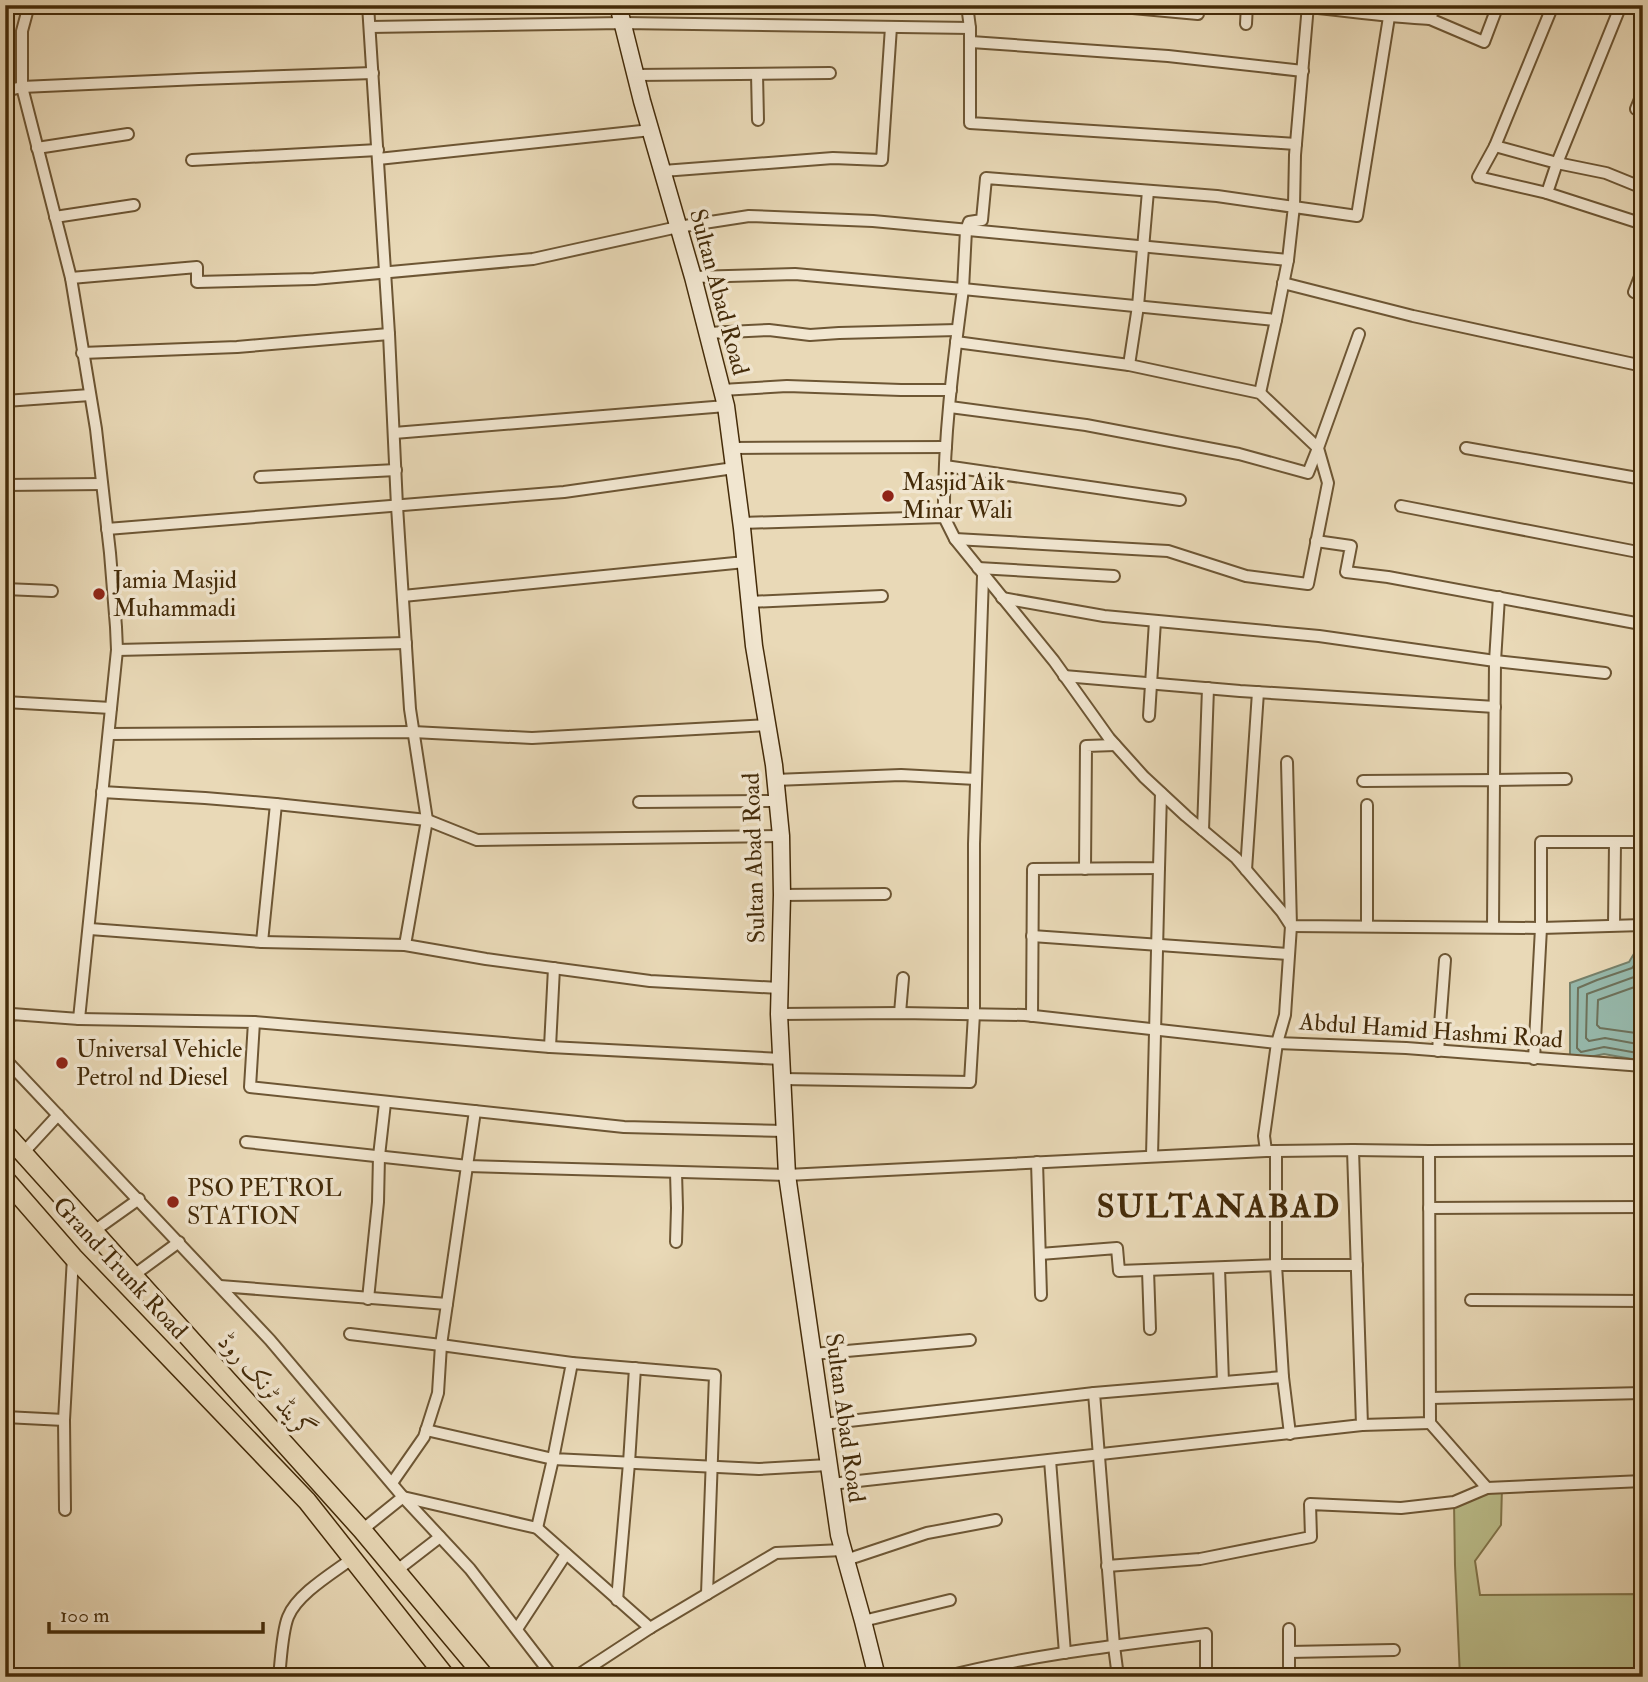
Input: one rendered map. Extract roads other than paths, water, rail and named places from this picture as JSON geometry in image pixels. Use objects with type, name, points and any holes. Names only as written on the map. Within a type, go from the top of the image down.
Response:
[{"type":"main road","name":"گرینڈ ٹرنک روڈ","points":[[5,1133],[362,1530],[485,1677]]},
{"type":"main road","name":"Grand Trunk Road","points":[[5,1179],[73,1257],[307,1501],[446,1677]]},
{"type":"main road","points":[[379,1592],[398,1573]]},
{"type":"street","points":[[29,5],[22,31],[22,87],[71,278],[96,429],[117,650],[79,1019]]},
{"type":"street","points":[[368,5],[410,709],[427,820],[405,945]]},
{"type":"street","name":"Sultan Abad Road","points":[[618,5],[726,407],[754,646],[774,765],[781,836],[779,1014],[787,1175],[839,1535],[877,1677]]},
{"type":"street","points":[[967,5],[971,42],[970,123],[1296,144]]},
{"type":"street","points":[[1100,5],[1198,14]]},
{"type":"street","points":[[1246,24],[1247,5]]},
{"type":"street","points":[[1430,19],[1435,5]]},
{"type":"street","points":[[1260,393],[1288,260],[1308,6],[1377,10],[1389,17],[1430,19],[1485,42],[1498,5]]},
{"type":"street","points":[[1553,5],[1495,146],[1479,177],[1547,193],[1643,224]]},
{"type":"street","points":[[1547,193],[1621,5]]},
{"type":"street","points":[[1389,17],[1357,216],[1217,196],[986,178],[982,220],[969,222],[966,230],[963,289],[946,447],[944,517],[955,539],[1115,745],[1161,793],[1236,858],[1291,926],[1541,928],[1643,925]]},
{"type":"street","points":[[370,27],[623,23],[970,29]]},
{"type":"street","points":[[663,171],[833,158],[882,160],[891,27]]},
{"type":"street","points":[[971,42],[1168,56],[1303,71]]},
{"type":"street","points":[[5,91],[22,87],[373,73]]},
{"type":"street","points":[[636,75],[830,73]]},
{"type":"street","points":[[757,74],[758,120]]},
{"type":"street","points":[[1636,109],[1643,92]]},
{"type":"street","points":[[192,160],[378,154],[651,130]]},
{"type":"street","points":[[37,148],[128,134]]},
{"type":"street","points":[[1495,146],[1606,173],[1643,188]]},
{"type":"street","points":[[1129,365],[1138,306],[1148,191]]},
{"type":"street","points":[[55,217],[134,205]]},
{"type":"street","points":[[71,278],[197,267],[197,282],[314,279],[385,273],[533,259],[678,227],[749,216],[873,221],[1288,260]]},
{"type":"street","points":[[1634,292],[1643,269]]},
{"type":"street","points":[[693,277],[795,274],[1276,320]]},
{"type":"street","points":[[1283,283],[1412,316],[1643,366]]},
{"type":"street","points":[[707,333],[769,330],[810,335],[957,330]]},
{"type":"street","points":[[82,353],[237,347],[389,334]]},
{"type":"street","points":[[950,407],[1086,425],[1239,454],[1308,473],[1359,334]]},
{"type":"street","points":[[955,539],[1168,551],[1246,576],[1308,584],[1328,483],[1318,448],[1260,393],[1129,365],[956,342]]},
{"type":"street","points":[[722,390],[787,386],[951,390]]},
{"type":"street","points":[[5,401],[90,395]]},
{"type":"street","points":[[394,433],[726,407]]},
{"type":"street","points":[[732,448],[946,447]]},
{"type":"street","points":[[1466,448],[1643,479]]},
{"type":"street","points":[[945,466],[1180,500]]},
{"type":"street","points":[[107,529],[564,492],[734,468]]},
{"type":"street","points":[[260,477],[396,470]]},
{"type":"street","points":[[5,485],[102,484]]},
{"type":"street","points":[[1401,506],[1643,553]]},
{"type":"street","points":[[741,523],[944,517]]},
{"type":"street","points":[[1316,541],[1351,547],[1346,572],[1642,621]]},
{"type":"street","points":[[402,596],[746,562]]},
{"type":"street","points":[[981,572],[1114,576]]},
{"type":"street","points":[[782,1079],[970,1082],[974,1014],[974,844],[981,572]]},
{"type":"street","points":[[5,589],[52,591]]},
{"type":"street","points":[[749,602],[882,596]]},
{"type":"street","points":[[1493,927],[1499,597]]},
{"type":"street","points":[[1002,598],[1104,616],[1318,636],[1605,673]]},
{"type":"street","points":[[1149,716],[1155,621]]},
{"type":"street","points":[[117,650],[406,643]]},
{"type":"street","points":[[1064,676],[1495,707]]},
{"type":"street","points":[[1203,830],[1208,688]]},
{"type":"street","points":[[1246,870],[1258,692]]},
{"type":"street","points":[[5,702],[111,708]]},
{"type":"street","points":[[109,734],[413,732],[532,738],[767,725]]},
{"type":"street","points":[[1085,869],[1086,746],[1115,745]]},
{"type":"street","name":"Abdul Hamid Hashmi Road","points":[[1287,762],[1291,926],[1285,1015],[1277,1043],[1438,1051],[1643,1066]]},
{"type":"street","points":[[775,780],[901,775],[976,779]]},
{"type":"street","points":[[1363,781],[1566,779]]},
{"type":"street","points":[[102,792],[276,804],[427,820],[477,840],[781,836]]},
{"type":"street","points":[[1152,1156],[1161,793]]},
{"type":"street","points":[[639,802],[778,801]]},
{"type":"street","points":[[262,943],[276,804]]},
{"type":"street","points":[[1367,805],[1367,926]]},
{"type":"street","points":[[1534,1059],[1541,928],[1541,842],[1643,842]]},
{"type":"street","points":[[1615,843],[1615,925]]},
{"type":"street","points":[[1032,1016],[1033,869],[1159,868]]},
{"type":"street","points":[[782,895],[885,894]]},
{"type":"street","points":[[90,929],[262,943],[405,945],[486,960],[650,981],[779,988]]},
{"type":"street","points":[[1032,936],[1288,954]]},
{"type":"street","points":[[1438,1051],[1445,960]]},
{"type":"street","points":[[550,1047],[554,968]]},
{"type":"street","points":[[900,1013],[903,978]]},
{"type":"street","points":[[5,1025],[12,1014],[79,1019],[254,1022],[550,1047],[781,1059]]},
{"type":"street","points":[[779,1014],[1032,1016],[1277,1043],[1264,1136],[1271,1151],[1283,1377],[1290,1434]]},
{"type":"street","points":[[254,1022],[250,1087],[624,1127],[785,1131]]},
{"type":"street","points":[[5,1059],[270,1340],[403,1497],[470,1569],[553,1677]]},
{"type":"street","points":[[368,1299],[385,1102]]},
{"type":"street","points":[[392,1483],[424,1437],[438,1394],[441,1345],[475,1111]]},
{"type":"street","points":[[23,1153],[58,1115]]},
{"type":"street","points":[[246,1142],[468,1166],[787,1175],[1271,1151],[1643,1150]]},
{"type":"street","points":[[1353,1150],[1362,1425]]},
{"type":"street","points":[[1429,1151],[1430,1423],[1487,1488]]},
{"type":"street","points":[[1037,1162],[1041,1295]]},
{"type":"street","points":[[676,1172],[676,1242]]},
{"type":"street","points":[[94,1231],[139,1199]]},
{"type":"street","points":[[1429,1208],[1643,1207]]},
{"type":"street","points":[[134,1275],[178,1242]]},
{"type":"street","points":[[1040,1254],[1117,1248],[1119,1271],[1357,1265]]},
{"type":"street","points":[[65,1510],[64,1420],[73,1257]]},
{"type":"street","points":[[1219,1268],[1223,1382]]},
{"type":"street","points":[[1148,1270],[1150,1329]]},
{"type":"street","points":[[220,1286],[447,1304]]},
{"type":"street","points":[[1471,1300],[1643,1301]]},
{"type":"street","points":[[350,1334],[572,1363],[715,1375],[708,1594]]},
{"type":"street","points":[[813,1354],[970,1340]]},
{"type":"street","points":[[537,1528],[554,1459],[572,1363]]},
{"type":"street","points":[[617,1600],[635,1368]]},
{"type":"street","points":[[823,1424],[1094,1394],[1283,1377]]},
{"type":"street","points":[[1431,1398],[1643,1393]]},
{"type":"street","points":[[1094,1394],[1118,1677]]},
{"type":"street","points":[[5,1417],[64,1420]]},
{"type":"street","points":[[831,1484],[1362,1425],[1430,1423]]},
{"type":"street","points":[[426,1430],[554,1459],[760,1469],[828,1465]]},
{"type":"street","points":[[1050,1460],[1065,1653]]},
{"type":"street","points":[[1107,1566],[1200,1559],[1311,1536],[1310,1504],[1401,1508],[1454,1502],[1487,1488],[1643,1481]]},
{"type":"street","points":[[362,1530],[403,1497]]},
{"type":"street","points":[[403,1497],[537,1528],[650,1628]]},
{"type":"street","points":[[575,1677],[650,1628],[776,1553],[844,1555],[927,1533],[996,1520]]},
{"type":"street","points":[[398,1573],[440,1537]]},
{"type":"street","points":[[517,1629],[566,1555]]},
{"type":"street","points":[[279,1677],[288,1617],[295,1605],[304,1595],[353,1559]]},
{"type":"street","points":[[863,1621],[950,1600]]},
{"type":"street","points":[[1289,1629],[1289,1677]]},
{"type":"street","points":[[944,1677],[987,1666],[1065,1653],[1206,1634],[1206,1677]]},
{"type":"street","points":[[1289,1652],[1394,1650]]},
{"type":"water","points":[[1643,939],[1643,1061],[1604,1054],[1570,1061],[1570,983],[1629,962]]},
{"type":"place","name":"Masjid Aik Minar Wali","points":[[888,496]]},
{"type":"place","name":"Jamia Masjid Muhammadi","points":[[99,594]]},
{"type":"place","name":"Universal Vehicle Petrol nd Diesel","points":[[62,1063]]},
{"type":"place","name":"PSO PETROL STATION","points":[[173,1202]]},
{"type":"district","name":"SULTANABAD","points":[[1219,1207]]}]
